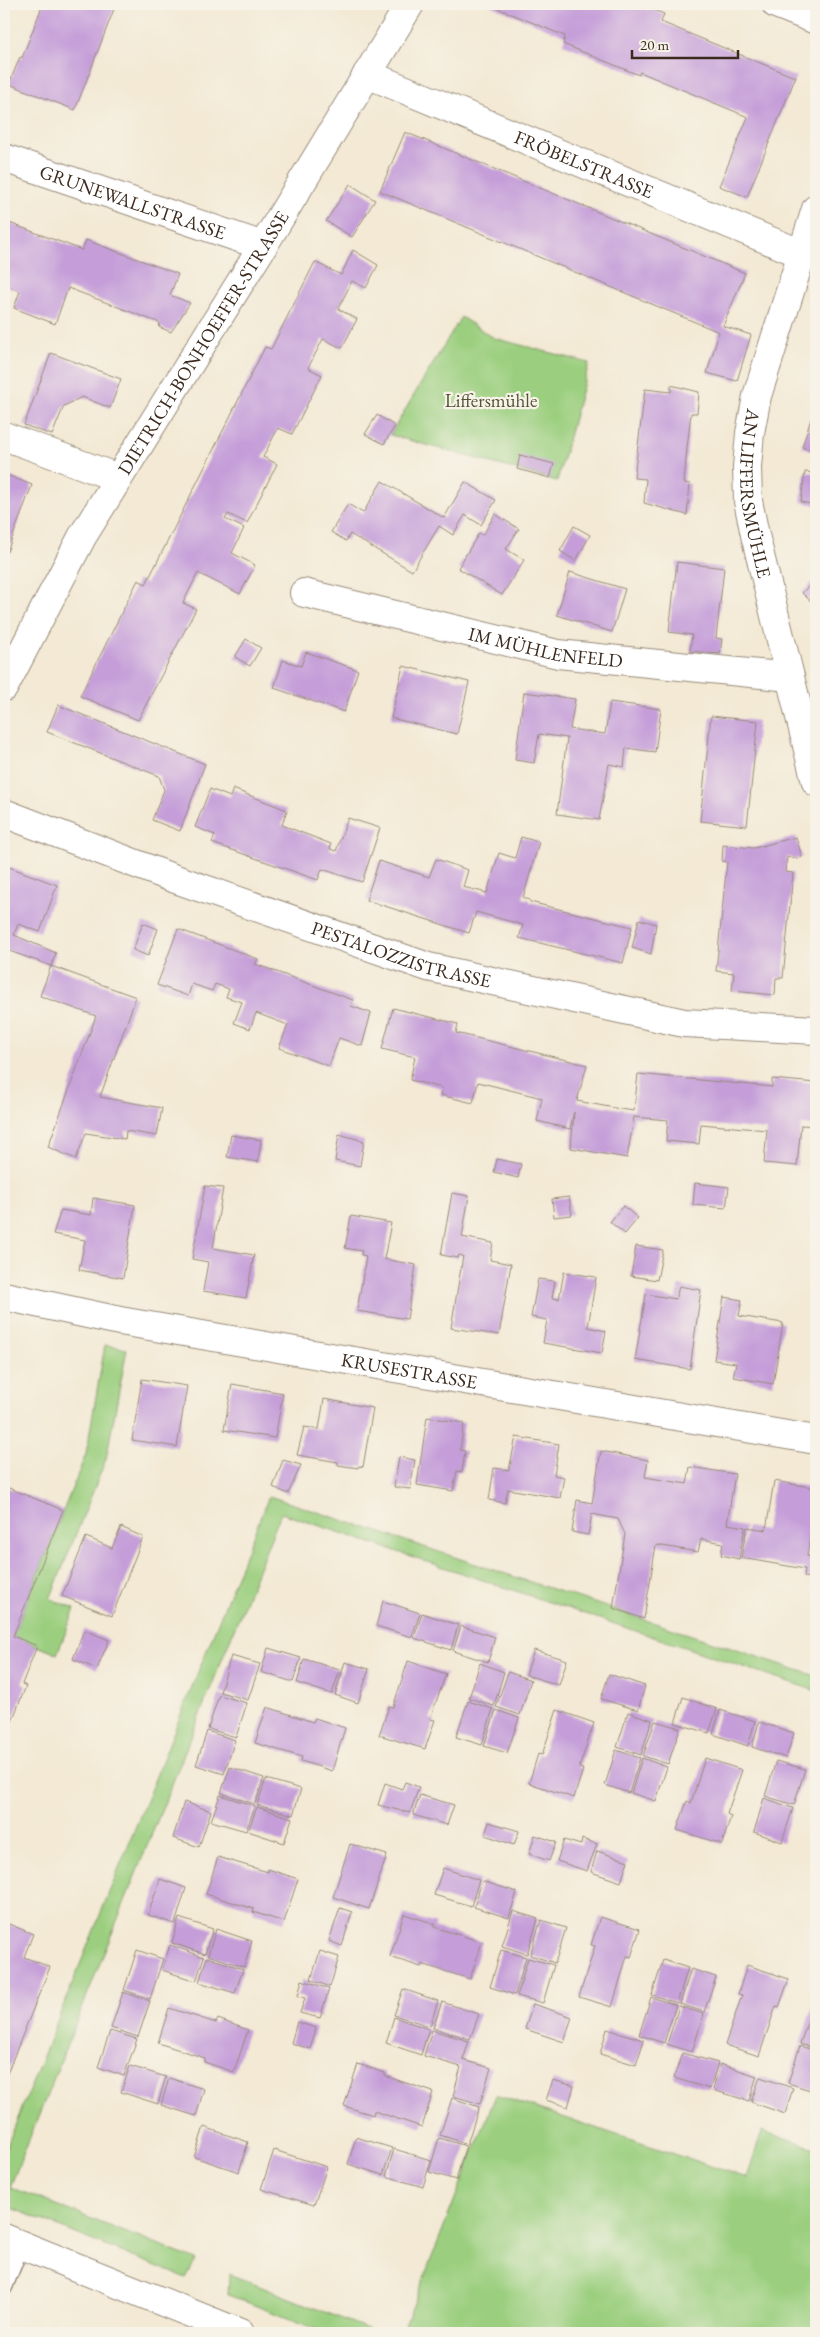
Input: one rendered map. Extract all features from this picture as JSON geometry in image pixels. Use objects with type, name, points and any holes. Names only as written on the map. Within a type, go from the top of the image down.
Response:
[{"type":"street","name":"DIETRICH-BONHOEFFER-STRASSE","points":[[4,687],[50,595],[118,478],[263,246],[410,4]]},
{"type":"street","points":[[776,4],[816,20]]},
{"type":"street","name":"FRÖBELSTRASSE","points":[[367,74],[802,254]]},
{"type":"street","name":"GRUNEWALLSTRASSE","points":[[4,158],[263,246]]},
{"type":"street","name":"AN LIFFERSMÜHLE","points":[[816,209],[758,396],[750,433],[747,467],[748,501],[816,782]]},
{"type":"street","points":[[4,436],[118,478]]},
{"type":"street","name":"IM MÜHLENFELD","points":[[304,593],[558,654],[790,676]]},
{"type":"street","name":"PESTALOZZISTRASSE","points":[[4,814],[170,877],[428,967],[684,1023],[816,1030]]},
{"type":"street","name":"KRUSESTRASSE","points":[[4,1296],[120,1321],[816,1440]]},
{"type":"street","points":[[12,2242],[240,2333]]},
{"type":"lane","points":[[4,2287],[12,2242]]},
{"type":"green space","name":"Liffersmühle","points":[[461,317],[494,338],[589,363],[557,481],[390,435]]},
{"type":"green space","points":[[105,1345],[127,1349],[106,1459],[50,1599],[75,1609],[57,1654],[13,1636],[86,1454]]},
{"type":"green space","points":[[269,1496],[816,1676],[816,1691],[281,1513],[10,2187],[196,2260],[186,2278],[4,2205],[4,2153]]},
{"type":"green space","points":[[496,2095],[747,2178],[762,2131],[816,2148],[816,2333],[402,2333]]},
{"type":"green space","points":[[229,2274],[378,2333],[326,2333],[228,2295]]},
{"type":"building","points":[[43,4],[116,4],[75,110],[9,84],[20,57],[22,58]]},
{"type":"building","points":[[487,4],[639,4],[664,14],[661,22],[796,76],[747,197],[719,186],[748,117],[640,72],[639,75],[563,44],[565,36]]},
{"type":"building","points":[[405,132],[745,273],[723,326],[751,335],[737,381],[707,373],[719,332],[380,191]]},
{"type":"building","points":[[350,184],[375,200],[352,237],[326,221]]},
{"type":"building","points":[[4,221],[82,250],[86,240],[178,274],[170,295],[190,303],[171,332],[159,327],[160,323],[68,288],[55,324],[14,308],[20,291],[4,285]]},
{"type":"building","points":[[353,250],[378,265],[366,288],[352,281],[338,309],[357,319],[342,348],[323,339],[308,368],[322,375],[292,434],[278,428],[263,457],[277,464],[247,523],[228,514],[225,519],[244,528],[232,553],[255,565],[240,594],[198,573],[183,603],[196,609],[138,720],[80,696],[138,580],[146,584],[265,347],[271,349],[315,262],[341,275]]},
{"type":"building","points":[[51,353],[121,379],[110,408],[82,397],[64,406],[52,435],[24,425]]},
{"type":"building","points":[[671,385],[699,392],[697,413],[691,413],[687,448],[684,483],[690,484],[687,515],[644,503],[646,479],[634,478],[645,389],[671,392]]},
{"type":"building","points":[[816,403],[816,452],[802,447]]},
{"type":"building","points":[[377,415],[395,426],[384,444],[365,434]]},
{"type":"building","points":[[520,455],[554,464],[550,478],[517,469]]},
{"type":"building","points":[[805,472],[816,473],[816,505],[801,502]]},
{"type":"building","points":[[4,474],[32,485],[7,552],[4,550]]},
{"type":"building","points":[[382,481],[444,518],[465,482],[496,500],[481,525],[465,515],[453,535],[439,526],[412,571],[350,534],[346,541],[331,532],[348,504],[363,513]]},
{"type":"building","points":[[495,514],[519,529],[506,549],[524,560],[502,595],[458,568],[479,533],[483,535]]},
{"type":"building","points":[[574,526],[590,535],[576,561],[560,551]]},
{"type":"building","points":[[677,562],[724,568],[716,638],[722,639],[720,654],[690,651],[692,635],[669,632]]},
{"type":"building","points":[[570,572],[625,589],[612,632],[557,615]]},
{"type":"building","points":[[816,578],[816,606],[802,593]]},
{"type":"building","points":[[246,639],[261,648],[250,666],[235,657]]},
{"type":"building","points":[[306,652],[358,670],[344,712],[274,688],[283,660],[301,666]]},
{"type":"building","points":[[403,666],[469,682],[457,734],[391,718]]},
{"type":"building","points":[[524,692],[575,699],[570,729],[605,734],[610,702],[661,709],[655,752],[626,748],[624,767],[609,764],[599,820],[557,814],[567,738],[539,734],[534,763],[515,760]]},
{"type":"building","points":[[58,705],[205,764],[180,831],[152,820],[164,790],[159,776],[47,732]]},
{"type":"building","points":[[711,716],[758,721],[747,826],[700,821]]},
{"type":"building","points":[[210,789],[230,797],[233,789],[287,810],[282,825],[331,844],[330,849],[336,851],[348,818],[380,828],[362,882],[322,869],[318,880],[212,843],[215,835],[195,827]]},
{"type":"building","points":[[521,837],[539,842],[523,898],[530,900],[530,902],[632,927],[623,963],[519,938],[523,925],[476,912],[469,933],[366,900],[379,861],[429,877],[436,859],[468,870],[463,887],[487,893],[499,853],[515,858]]},
{"type":"building","points":[[796,837],[802,857],[798,859],[787,857],[785,872],[793,873],[783,978],[776,978],[775,995],[732,991],[734,973],[716,971],[727,862],[722,861],[723,845],[754,848]]},
{"type":"building","points":[[4,865],[57,885],[40,932],[18,924],[14,935],[56,953],[51,966],[4,949]]},
{"type":"building","points":[[639,919],[656,924],[651,954],[632,948]]},
{"type":"building","points":[[143,923],[158,929],[148,956],[133,950]]},
{"type":"building","points":[[178,929],[258,959],[255,964],[353,1000],[351,1006],[371,1013],[362,1046],[339,1038],[329,1066],[279,1048],[288,1025],[256,1013],[250,1029],[234,1023],[242,1002],[226,997],[229,989],[215,984],[212,991],[192,984],[188,996],[157,985]]},
{"type":"building","points":[[51,966],[136,997],[100,1097],[162,1108],[157,1136],[126,1131],[125,1139],[86,1133],[76,1159],[48,1147],[96,1016],[40,996]]},
{"type":"building","points":[[393,1008],[458,1024],[456,1033],[587,1065],[577,1101],[620,1109],[634,1111],[638,1074],[772,1087],[772,1079],[816,1083],[816,1126],[801,1125],[797,1166],[764,1163],[767,1130],[701,1124],[699,1144],[666,1141],[668,1120],[634,1117],[627,1158],[571,1148],[574,1112],[570,1129],[537,1121],[542,1098],[478,1082],[473,1103],[440,1095],[442,1088],[410,1080],[415,1057],[382,1049]]},
{"type":"building","points":[[339,1134],[364,1141],[360,1166],[335,1161]]},
{"type":"building","points":[[231,1135],[261,1140],[258,1162],[227,1157]]},
{"type":"building","points":[[497,1159],[521,1164],[518,1178],[494,1172]]},
{"type":"building","points":[[695,1183],[729,1187],[726,1208],[693,1205]]},
{"type":"building","points":[[205,1186],[223,1188],[213,1248],[254,1255],[246,1298],[203,1291],[208,1262],[192,1259]]},
{"type":"building","points":[[452,1193],[469,1196],[462,1237],[493,1243],[490,1260],[511,1264],[499,1335],[451,1328],[463,1256],[459,1255],[458,1258],[441,1255]]},
{"type":"building","points":[[569,1197],[572,1215],[554,1217],[552,1199]]},
{"type":"building","points":[[93,1198],[135,1205],[123,1278],[79,1270],[85,1240],[53,1234],[61,1210],[91,1215]]},
{"type":"building","points":[[623,1206],[638,1218],[625,1234],[610,1222]]},
{"type":"building","points":[[351,1216],[391,1223],[384,1259],[416,1265],[407,1319],[357,1311],[366,1256],[361,1255],[362,1251],[345,1248]]},
{"type":"building","points":[[636,1246],[663,1250],[657,1280],[631,1276]]},
{"type":"building","points":[[564,1272],[596,1277],[588,1327],[606,1331],[602,1353],[543,1343],[547,1320],[531,1317],[538,1279],[555,1281],[552,1298],[559,1299]]},
{"type":"building","points":[[679,1286],[701,1290],[690,1369],[635,1360],[646,1294],[676,1299]]},
{"type":"building","points":[[724,1297],[742,1300],[739,1316],[783,1323],[773,1384],[733,1377],[736,1363],[714,1360]]},
{"type":"building","points":[[142,1379],[187,1386],[177,1447],[132,1440]]},
{"type":"building","points":[[232,1384],[283,1393],[275,1438],[224,1430]]},
{"type":"building","points":[[324,1399],[373,1408],[363,1467],[338,1465],[338,1462],[297,1455],[304,1427],[319,1429]]},
{"type":"building","points":[[427,1417],[464,1423],[460,1450],[465,1451],[462,1472],[457,1471],[453,1491],[417,1485]]},
{"type":"building","points":[[516,1437],[559,1444],[554,1475],[564,1477],[560,1498],[508,1489],[505,1503],[489,1500],[494,1468],[509,1470]]},
{"type":"building","points":[[601,1451],[648,1460],[645,1477],[687,1484],[690,1467],[735,1474],[727,1524],[745,1527],[739,1559],[721,1555],[723,1543],[701,1539],[698,1552],[656,1545],[644,1619],[613,1608],[625,1534],[618,1519],[592,1514],[588,1535],[572,1532],[577,1500],[592,1503]]},
{"type":"building","points":[[399,1457],[415,1460],[410,1489],[394,1487]]},
{"type":"building","points":[[283,1460],[301,1465],[288,1494],[273,1487]]},
{"type":"building","points":[[774,1481],[816,1488],[816,1517],[814,1517],[807,1556],[816,1558],[816,1579],[804,1577],[805,1569],[741,1558],[747,1527],[766,1530]]},
{"type":"building","points":[[4,1486],[63,1510],[13,1636],[37,1646],[22,1684],[26,1686],[4,1741]]},
{"type":"building","points":[[121,1527],[143,1537],[112,1616],[62,1596],[86,1537],[112,1548]]},
{"type":"building","points":[[383,1601],[420,1613],[412,1637],[376,1626]]},
{"type":"building","points":[[422,1613],[458,1625],[451,1650],[414,1638]]},
{"type":"building","points":[[461,1626],[495,1637],[488,1662],[453,1651]]},
{"type":"building","points":[[84,1630],[109,1640],[97,1669],[73,1659]]},
{"type":"building","points":[[268,1648],[301,1658],[293,1682],[261,1672]]},
{"type":"building","points":[[534,1650],[567,1660],[559,1685],[526,1675]]},
{"type":"building","points":[[231,1656],[260,1664],[248,1700],[220,1692]]},
{"type":"building","points":[[304,1659],[340,1670],[332,1694],[297,1683]]},
{"type":"building","points":[[408,1661],[446,1674],[430,1719],[435,1720],[425,1749],[379,1735],[389,1706],[393,1707]]},
{"type":"building","points":[[345,1662],[369,1669],[358,1703],[335,1695]]},
{"type":"building","points":[[480,1663],[504,1672],[494,1706],[469,1698]]},
{"type":"building","points":[[508,1672],[531,1680],[520,1715],[496,1707]]},
{"type":"building","points":[[609,1674],[645,1686],[638,1710],[601,1699]]},
{"type":"building","points":[[219,1695],[247,1703],[236,1737],[208,1729]]},
{"type":"building","points":[[683,1697],[717,1709],[709,1733],[675,1723]]},
{"type":"building","points":[[468,1701],[493,1709],[482,1745],[456,1737]]},
{"type":"building","points":[[267,1707],[313,1722],[315,1718],[345,1728],[332,1771],[301,1761],[302,1757],[255,1743]]},
{"type":"building","points":[[496,1710],[519,1718],[507,1753],[484,1746]]},
{"type":"building","points":[[557,1710],[594,1723],[579,1768],[583,1769],[574,1798],[529,1783],[538,1754],[542,1755]]},
{"type":"building","points":[[720,1710],[755,1721],[748,1746],[713,1734]]},
{"type":"building","points":[[628,1712],[652,1720],[641,1755],[617,1747]]},
{"type":"building","points":[[655,1721],[680,1728],[668,1764],[643,1756]]},
{"type":"building","points":[[759,1722],[794,1733],[786,1758],[752,1747]]},
{"type":"building","points":[[207,1731],[235,1740],[224,1774],[196,1765]]},
{"type":"building","points":[[616,1750],[640,1758],[629,1793],[605,1785]]},
{"type":"building","points":[[642,1758],[667,1767],[656,1801],[631,1793]]},
{"type":"building","points":[[705,1758],[742,1770],[727,1814],[731,1816],[722,1844],[677,1830],[687,1801],[691,1803]]},
{"type":"building","points":[[776,1761],[805,1769],[794,1805],[765,1796]]},
{"type":"building","points":[[230,1767],[264,1778],[255,1804],[221,1793]]},
{"type":"building","points":[[266,1779],[301,1789],[293,1815],[257,1805]]},
{"type":"building","points":[[405,1782],[419,1787],[410,1813],[378,1805],[385,1783],[402,1789]]},
{"type":"building","points":[[220,1795],[255,1806],[246,1831],[211,1821]]},
{"type":"building","points":[[420,1795],[454,1805],[447,1825],[413,1815]]},
{"type":"building","points":[[764,1798],[793,1808],[782,1842],[754,1832]]},
{"type":"building","points":[[184,1802],[211,1811],[199,1847],[173,1838]]},
{"type":"building","points":[[257,1807],[292,1818],[284,1843],[248,1831]]},
{"type":"building","points":[[489,1822],[519,1831],[514,1845],[485,1835]]},
{"type":"building","points":[[535,1835],[556,1842],[549,1861],[529,1854]]},
{"type":"building","points":[[582,1839],[597,1844],[587,1871],[557,1861],[564,1840],[581,1845]]},
{"type":"building","points":[[350,1844],[387,1855],[369,1909],[333,1897]]},
{"type":"building","points":[[597,1851],[628,1861],[621,1882],[591,1872]]},
{"type":"building","points":[[218,1857],[268,1872],[268,1869],[298,1879],[284,1922],[253,1912],[254,1909],[206,1894]]},
{"type":"building","points":[[443,1868],[479,1880],[471,1906],[434,1895]]},
{"type":"building","points":[[160,1879],[186,1888],[175,1924],[148,1915]]},
{"type":"building","points":[[482,1881],[517,1892],[509,1918],[474,1907]]},
{"type":"building","points":[[340,1908],[352,1912],[342,1946],[329,1941]]},
{"type":"building","points":[[513,1911],[538,1919],[527,1954],[502,1946]]},
{"type":"building","points":[[404,1914],[436,1924],[434,1927],[482,1942],[470,1979],[422,1964],[421,1967],[390,1957]]},
{"type":"building","points":[[600,1917],[640,1929],[631,1957],[627,1956],[612,2007],[579,1997],[595,1946],[591,1945]]},
{"type":"building","points":[[179,1918],[213,1929],[205,1954],[172,1943]]},
{"type":"building","points":[[541,1920],[566,1928],[555,1963],[530,1955]]},
{"type":"building","points":[[4,1922],[33,1934],[24,1957],[50,1967],[4,2081]]},
{"type":"building","points":[[216,1929],[252,1941],[244,1967],[208,1955]]},
{"type":"building","points":[[170,1945],[204,1957],[196,1981],[162,1970]]},
{"type":"building","points":[[137,1950],[163,1959],[150,1999],[124,1990]]},
{"type":"building","points":[[501,1950],[526,1957],[515,1995],[490,1987]]},
{"type":"building","points":[[320,1951],[339,1957],[330,1987],[311,1980]]},
{"type":"building","points":[[207,1957],[243,1969],[235,1993],[199,1982]]},
{"type":"building","points":[[528,1958],[554,1965],[543,2003],[517,1996]]},
{"type":"building","points":[[663,1960],[688,1968],[677,2003],[652,1995]]},
{"type":"building","points":[[747,1965],[789,1979],[779,2007],[776,2006],[759,2056],[725,2045],[742,1995],[738,1994]]},
{"type":"building","points":[[691,1969],[716,1977],[704,2012],[680,2004]]},
{"type":"building","points":[[302,1980],[329,1989],[320,2018],[300,2013],[305,1998],[298,1996]]},
{"type":"building","points":[[403,1989],[438,2001],[430,2026],[394,2015]]},
{"type":"building","points":[[123,1992],[150,2001],[138,2037],[111,2028]]},
{"type":"building","points":[[651,1997],[676,2005],[664,2043],[639,2035]]},
{"type":"building","points":[[442,2002],[479,2014],[470,2039],[433,2028]]},
{"type":"building","points":[[533,2004],[572,2017],[564,2042],[525,2029]]},
{"type":"building","points":[[679,2006],[704,2014],[692,2052],[667,2044]]},
{"type":"building","points":[[169,2008],[216,2023],[218,2019],[248,2030],[234,2072],[204,2062],[205,2058],[158,2043]]},
{"type":"building","points":[[812,2008],[816,2010],[816,2049],[800,2044]]},
{"type":"building","points":[[394,2017],[429,2029],[421,2055],[386,2043]]},
{"type":"building","points":[[297,2022],[316,2028],[310,2049],[291,2043]]},
{"type":"building","points":[[607,2029],[644,2040],[636,2065],[600,2054]]},
{"type":"building","points":[[432,2030],[469,2041],[463,2060],[491,2068],[480,2104],[453,2096],[461,2067],[424,2056]]},
{"type":"building","points":[[110,2031],[137,2039],[124,2076],[98,2067]]},
{"type":"building","points":[[800,2046],[816,2051],[816,2079],[813,2091],[788,2083]]},
{"type":"building","points":[[682,2053],[718,2063],[710,2089],[674,2078]]},
{"type":"building","points":[[358,2064],[385,2073],[385,2076],[433,2092],[422,2127],[374,2111],[373,2115],[344,2106]]},
{"type":"building","points":[[720,2064],[757,2076],[749,2101],[713,2090]]},
{"type":"building","points":[[130,2066],[166,2077],[158,2104],[121,2092]]},
{"type":"building","points":[[760,2077],[793,2088],[785,2114],[751,2102]]},
{"type":"building","points":[[169,2078],[204,2089],[196,2116],[161,2105]]},
{"type":"building","points":[[553,2080],[574,2086],[568,2107],[546,2100]]},
{"type":"building","points":[[452,2098],[479,2107],[467,2144],[440,2135]]},
{"type":"building","points":[[204,2127],[248,2142],[239,2172],[194,2157]]},
{"type":"building","points":[[356,2137],[392,2148],[383,2175],[348,2164]]},
{"type":"building","points":[[439,2138],[466,2146],[456,2180],[429,2172]]},
{"type":"building","points":[[394,2149],[431,2160],[423,2187],[386,2176]]},
{"type":"building","points":[[274,2150],[327,2167],[314,2205],[261,2189]]}]
